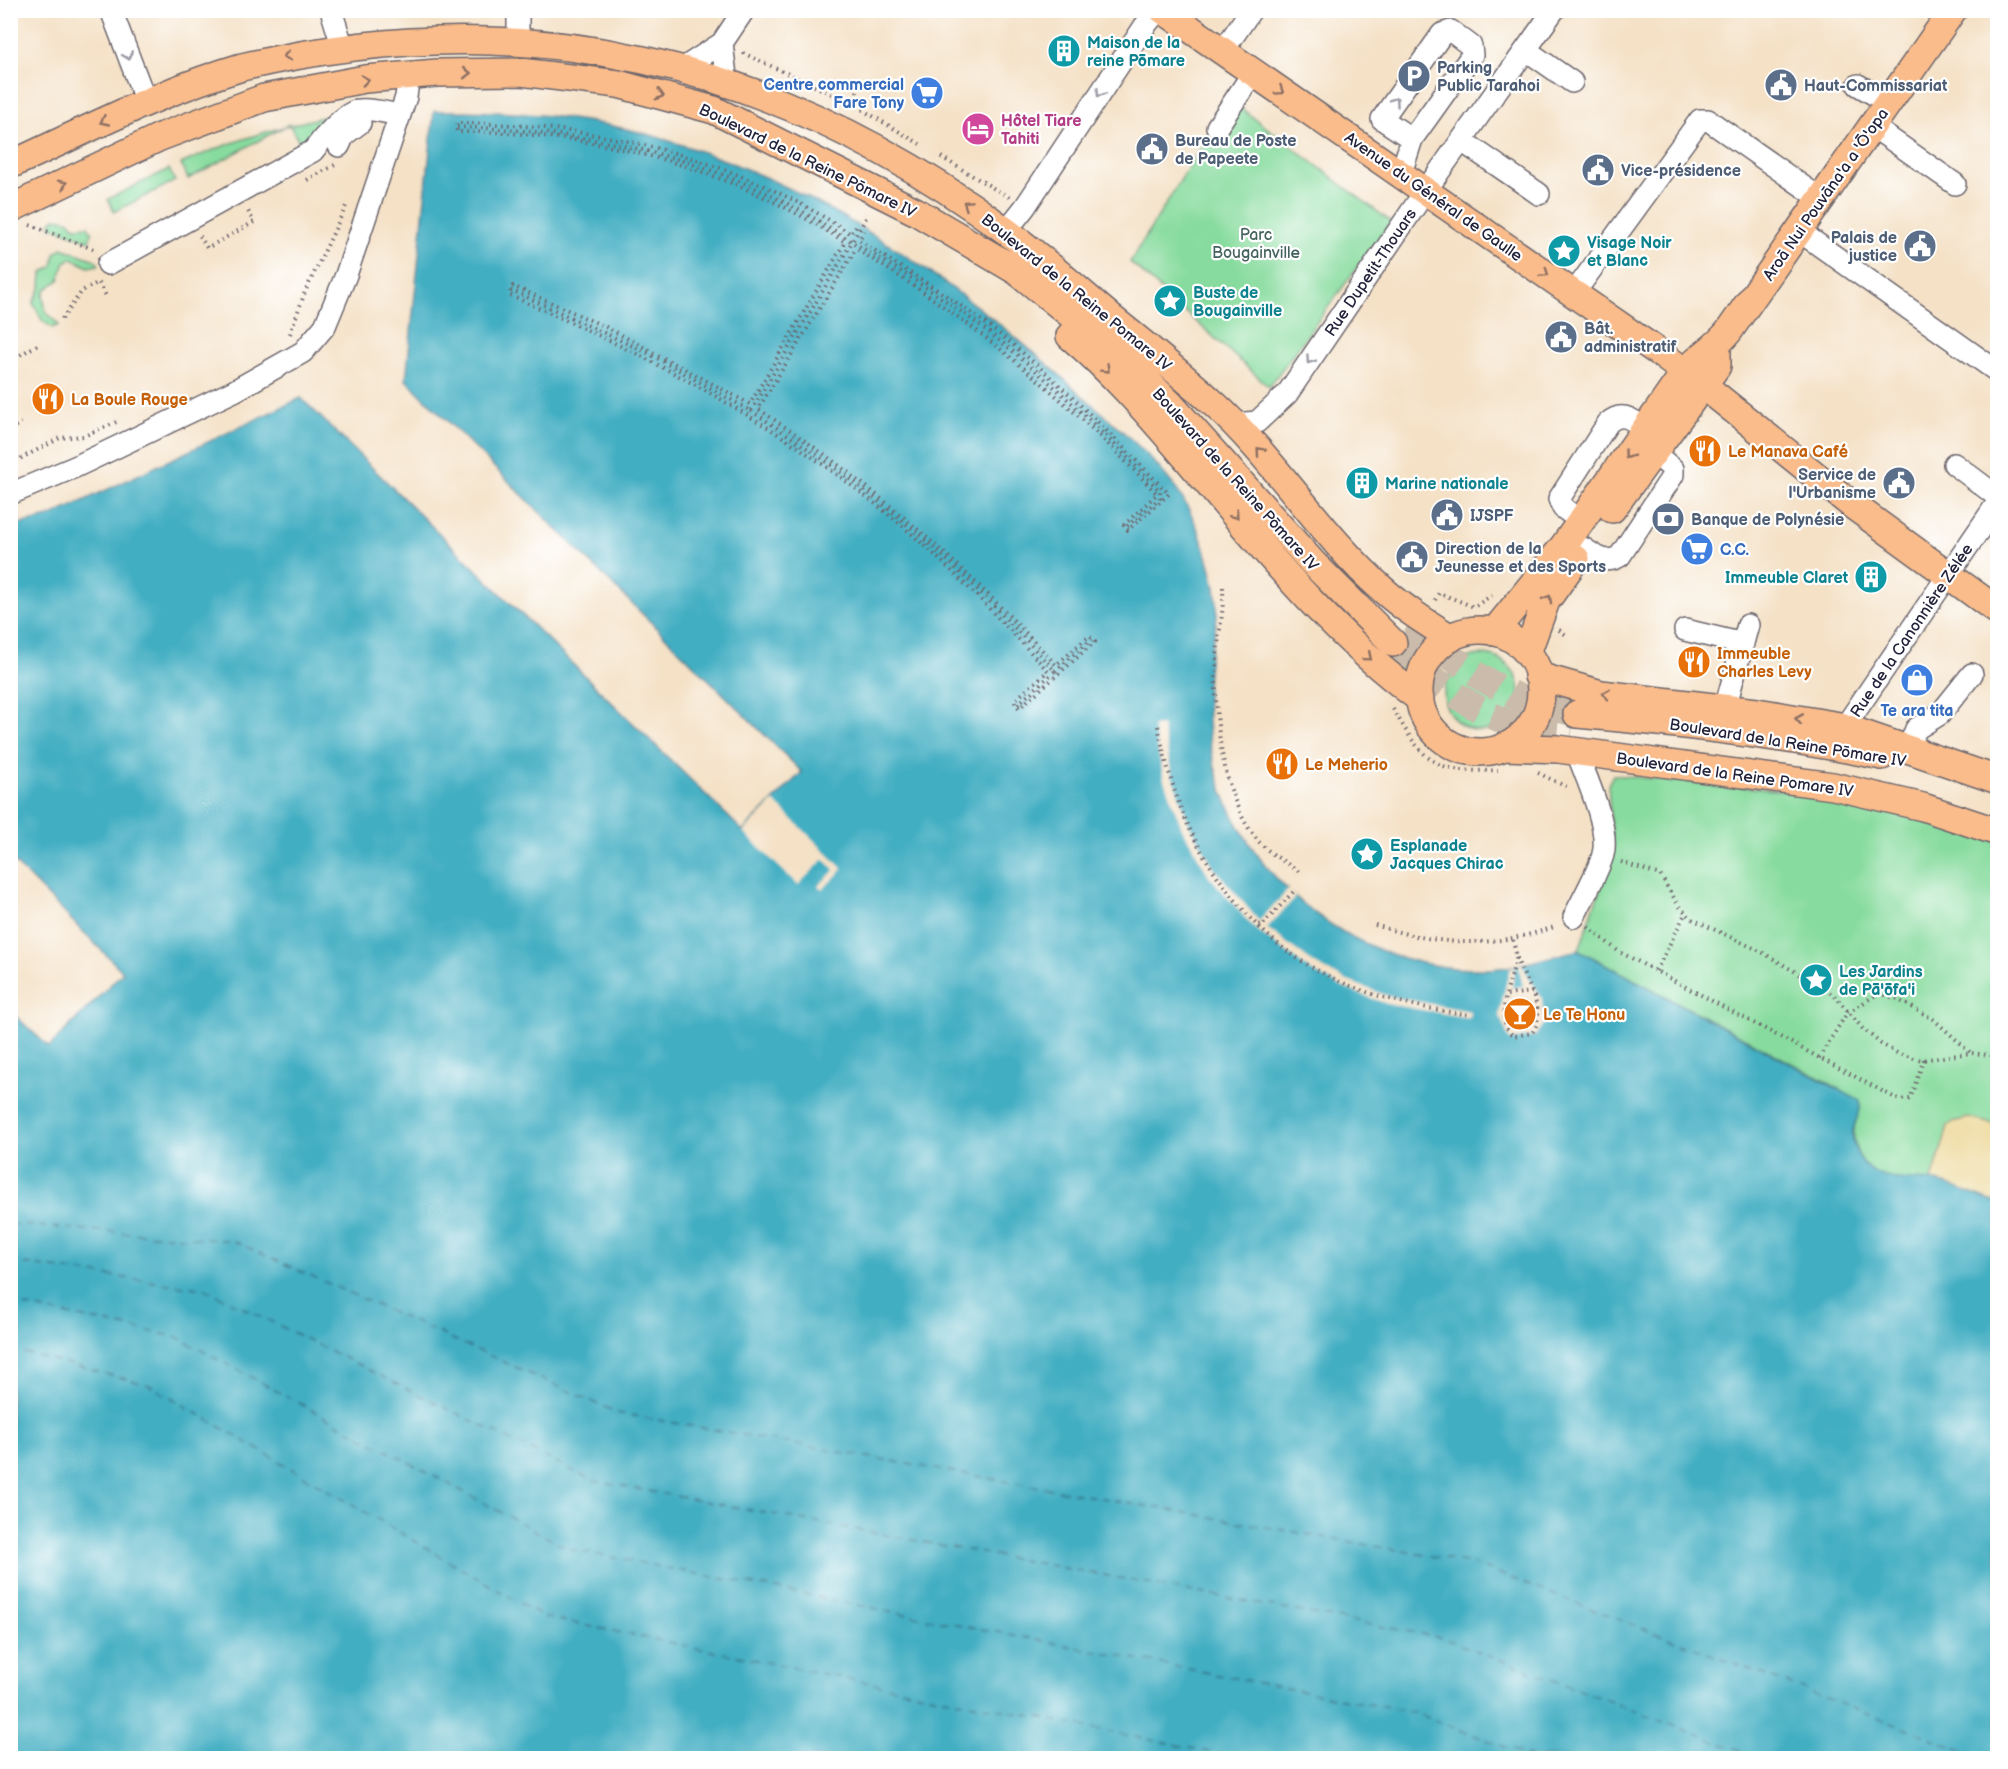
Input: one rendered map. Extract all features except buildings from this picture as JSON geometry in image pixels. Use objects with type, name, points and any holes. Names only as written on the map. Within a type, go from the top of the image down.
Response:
[{"type":"main road","name":"Avenue du Général de Gaulle","points":[[1162,10],[1426,190],[1694,378],[1851,504],[1998,611]]},
{"type":"main road","name":"Aroā Nui Pouvāna'a a 'Ō'opa","points":[[1532,665],[1546,601],[1583,548],[1650,441],[1694,378],[1718,366],[1717,347],[1953,10]]},
{"type":"main road","name":"Boulevard de la Reine Pomare IV","points":[[10,165],[146,102],[242,67],[342,45],[476,31],[518,22],[726,76],[836,124],[915,170],[1006,231],[1213,402],[1368,576],[1405,608],[1450,638]]},
{"type":"main road","name":"Boulevard de la Reine Pōmare IV","points":[[18,216],[160,137],[264,98],[409,74],[521,72],[618,84],[714,110],[915,211],[1017,271],[1117,352],[1219,455],[1312,562],[1400,635],[1173,383],[1096,305]]},
{"type":"main road","points":[[915,211],[1082,346],[1158,425],[1326,619],[1420,699]]},
{"type":"main road","name":"Aroā Nui Pouvāna'a a 'Ō'opa","points":[[1494,632],[1581,521],[1650,441]]},
{"type":"main road","points":[[1467,632],[1494,632],[1516,642],[1532,665],[1540,695],[1536,714],[1519,737],[1503,747],[1480,752],[1464,750],[1450,744],[1427,722],[1420,699],[1420,681],[1426,664],[1436,648],[1450,638],[1467,632]]},
{"type":"main road","points":[[1532,665],[1601,693],[1725,708],[1844,728],[1996,779]]},
{"type":"main road","name":"Boulevard de la Reine Pōmare IV","points":[[1575,733],[1658,721],[1833,746],[1996,779]]},
{"type":"main road","name":"Boulevard de la Reine Pomare IV","points":[[1503,747],[1542,747],[1575,733],[1913,804],[1998,832]]},
{"type":"main road","name":"Boulevard de la Reine Pōmare IV","points":[[1575,733],[1851,773],[1968,806],[1998,820]]},
{"type":"street","points":[[111,10],[146,102]]},
{"type":"street","points":[[331,10],[342,45]]},
{"type":"street","points":[[688,65],[722,43],[744,10]]},
{"type":"street","points":[[1006,231],[1025,207],[1144,27],[1158,10]]},
{"type":"street","points":[[1223,51],[1251,10]]},
{"type":"street","name":"Rue Dupetit-Thouars","points":[[1234,424],[1257,422],[1287,394],[1426,190],[1554,10]]},
{"type":"street","points":[[1401,173],[1412,139],[1472,55],[1471,46],[1451,31],[1442,34],[1382,119],[1412,139]]},
{"type":"street","points":[[722,43],[726,76]]},
{"type":"street","points":[[1526,50],[1572,82]]},
{"type":"street","points":[[1216,127],[1253,73]]},
{"type":"street","points":[[10,494],[75,467],[234,391],[303,352],[325,326],[346,275],[406,97],[409,74]]},
{"type":"street","points":[[1858,85],[1888,102]]},
{"type":"street","points":[[104,273],[313,151],[321,139],[352,113],[360,110],[400,115]]},
{"type":"street","points":[[339,146],[348,131],[379,112]]},
{"type":"street","points":[[1574,293],[1700,120],[1708,120],[1821,199]]},
{"type":"street","points":[[1872,126],[1955,184]]},
{"type":"street","points":[[1462,141],[1539,194]]},
{"type":"street","points":[[1799,231],[1998,372]]},
{"type":"street","points":[[1954,464],[1998,497]]},
{"type":"street","name":"Rue de la Canonnière Zélée","points":[[1844,728],[1998,502]]},
{"type":"street","points":[[1685,630],[1746,634],[1725,708]]},
{"type":"street","points":[[1908,750],[1916,729],[1940,714],[1972,674]]},
{"type":"street","points":[[1574,917],[1603,857],[1605,843],[1575,733]]},
{"type":"path","points":[[851,103],[859,88]]},
{"type":"path","points":[[856,226],[851,234],[757,183],[674,152],[636,142],[550,127],[456,123],[457,132],[505,134],[591,143],[671,161],[753,192],[845,242],[750,404],[606,327],[513,286],[509,295],[602,336],[749,415],[811,456],[898,523],[970,589],[1048,671],[1014,701],[1019,708],[1095,642],[1089,636],[1056,665],[977,582],[904,515],[817,448],[758,409],[856,249],[983,333],[1054,393],[1126,462],[1156,494],[1124,525],[1126,527]]},
{"type":"path","points":[[457,127],[570,135],[672,157],[756,187],[795,207],[944,299],[1028,364],[1092,422],[1160,490],[1160,498],[1126,527]]},
{"type":"path","points":[[287,342],[305,292],[349,198]]},
{"type":"path","points":[[200,236],[207,248],[254,222],[248,211]]},
{"type":"path","points":[[18,216],[102,252],[106,296]]},
{"type":"path","points":[[751,411],[866,218]]},
{"type":"path","points":[[864,231],[859,240],[947,295],[1031,360],[1096,418],[1170,494],[1128,530],[1126,527]]},
{"type":"path","points":[[62,319],[82,291],[104,273]]},
{"type":"path","points":[[511,291],[648,353],[751,411],[814,452],[901,519],[973,585],[1055,671]]},
{"type":"path","points":[[10,360],[37,345]]},
{"type":"path","points":[[10,464],[60,438],[84,436],[120,420]]},
{"type":"path","points":[[10,429],[21,423]]},
{"type":"path","points":[[1223,587],[1224,612],[1217,647],[1216,706],[1225,766],[1238,804],[1260,844],[1302,874]]},
{"type":"path","points":[[1017,705],[1092,639]]},
{"type":"path","points":[[1158,726],[1168,777],[1186,826],[1213,873],[1236,902],[1257,925],[1264,924]]},
{"type":"path","points":[[1293,892],[1260,928],[1312,967],[1345,984],[1387,1000],[1470,1015]]},
{"type":"path","points":[[1656,971],[1685,914]]},
{"type":"path","points":[[1375,925],[1411,936],[1483,944],[1513,940],[1557,926],[1574,917],[1607,945],[1899,1100],[1910,1100],[1924,1059]]},
{"type":"path","points":[[1513,940],[1518,962],[1537,1006],[1537,1026],[1532,1033],[1514,1036],[1509,1033],[1503,1017],[1516,959],[1513,940]]},
{"type":"path","points":[[1508,995],[1532,992]]},
{"type":"path","points":[[1819,1058],[1847,1013],[1876,995],[1882,994],[1897,999],[1933,1019],[1971,1053]]},
{"type":"green space","name":"Parc Bougainville","points":[[1230,100],[1391,222],[1269,387],[1130,262]]},
{"type":"green space","points":[[344,112],[329,127],[300,143],[290,125]]},
{"type":"green space","points":[[283,127],[188,179],[181,164],[221,147]]},
{"type":"green space","points":[[169,169],[175,181],[114,212],[108,199]]},
{"type":"green space","points":[[55,218],[68,220],[75,227],[88,226],[92,233],[89,241],[51,226]]},
{"type":"green space","points":[[62,248],[95,260],[99,265],[88,267],[72,258],[65,262],[59,280],[45,290],[43,296],[46,312],[59,325],[52,328],[42,320],[33,303],[41,287],[42,273],[53,266],[55,254]]},
{"type":"green space","points":[[1422,630],[1431,637],[1412,662],[1407,676],[1398,671],[1409,645]]},
{"type":"green space","points":[[1482,655],[1497,658],[1509,666],[1517,678],[1520,693],[1517,708],[1509,720],[1497,728],[1482,731],[1467,728],[1455,720],[1447,708],[1444,693],[1447,678],[1455,666],[1467,658]]},
{"type":"green space","points":[[1557,692],[1568,695],[1563,717],[1550,743],[1539,741],[1554,713]]},
{"type":"green space","name":"Les Jardins de Pā'ōfa'i","points":[[1613,775],[1842,796],[1997,841],[1997,1125],[1971,1119],[1953,1123],[1948,1128],[1932,1181],[1899,1181],[1877,1174],[1867,1167],[1856,1150],[1854,1129],[1861,1106],[1838,1088],[1579,950],[1613,852],[1608,785]]},
{"type":"sand","points":[[1969,1118],[1997,1125],[1997,1203],[1932,1181],[1948,1127],[1953,1122]]},
{"type":"water","points":[[434,111],[525,114],[615,126],[673,142],[729,162],[783,186],[836,213],[937,277],[1032,351],[1121,430],[1165,474],[1177,490],[1192,517],[1208,559],[1215,589],[1217,615],[1208,671],[1208,717],[1209,735],[1220,783],[1240,828],[1268,869],[1303,903],[1343,932],[1388,953],[1435,966],[1497,968],[1579,950],[1860,1101],[1861,1106],[1853,1131],[1854,1145],[1861,1160],[1870,1169],[1891,1178],[1941,1183],[1997,1203],[1997,1758],[11,1758],[10,1011],[49,1047],[123,972],[11,859],[11,526],[49,517],[301,398],[743,831],[802,772],[406,380]]},
{"type":"pier","points":[[1162,725],[1172,775],[1189,824],[1215,869],[1259,921],[1289,889],[1296,897],[1267,928],[1313,963],[1345,980],[1388,996],[1470,1011],[1470,1018],[1387,1004],[1344,988],[1311,971],[1254,928],[1209,876],[1182,828],[1164,780],[1153,726]]},
{"type":"pier","points":[[774,801],[843,869],[822,890],[818,886],[835,870],[824,859],[798,885],[743,832]]},
{"type":"pier","points":[[1522,965],[1542,999],[1544,1023],[1535,1036],[1510,1040],[1499,1015],[1510,967],[1515,966],[1512,988],[1523,986],[1518,966]]},
{"type":"ferry route","points":[[10,1224],[233,1241],[618,1413],[1471,1563],[1983,1758]]},
{"type":"ferry route","points":[[10,1262],[205,1289],[594,1481],[1443,1638],[1759,1758]]},
{"type":"ferry route","points":[[10,1303],[177,1337],[569,1549],[1415,1713],[1534,1758]]},
{"type":"ferry route","points":[[10,1349],[149,1385],[544,1617],[1240,1758]]},
{"type":"tunnel","points":[[1407,627],[1483,679],[1520,698],[1577,714]]},
{"type":"tunnel","points":[[1393,643],[1450,691],[1481,710],[1523,727],[1572,733]]},
{"type":"place","name":"Maison de la reine Pōmare","points":[[1064,51]]},
{"type":"place","name":"Parking Public Tarahoi","points":[[1414,76]]},
{"type":"place","name":"Haut-Commissariat","points":[[1781,85]]},
{"type":"place","name":"Centre commercial Fare Tony","points":[[927,93]]},
{"type":"place","name":"Hôtel Tiare Tahiti","points":[[978,129]]},
{"type":"place","name":"Bureau de Poste de Papeete","points":[[1152,149]]},
{"type":"place","name":"Vice-présidence","points":[[1598,170]]},
{"type":"place","name":"Palais de justice","points":[[1920,246]]},
{"type":"place","name":"Visage Noir et Blanc","points":[[1564,251]]},
{"type":"place","name":"Buste de Bougainville","points":[[1170,301]]},
{"type":"place","name":"Bât. administratif","points":[[1561,337]]},
{"type":"place","name":"La Boule Rouge","points":[[48,399]]},
{"type":"place","name":"Le Manava Café","points":[[1705,451]]},
{"type":"place","name":"Marine nationale","points":[[1362,483]]},
{"type":"place","name":"Service de l'Urbanisme","points":[[1899,483]]},
{"type":"place","name":"IJSPF","points":[[1447,515]]},
{"type":"place","name":"Banque de Polynésie","points":[[1668,519]]},
{"type":"place","name":"C.C.","points":[[1697,549]]},
{"type":"place","name":"Direction de la Jeunesse et des Sports","points":[[1412,557]]},
{"type":"place","name":"Immeuble Claret","points":[[1871,577]]},
{"type":"place","name":"Immeuble Charles Levy","points":[[1694,662]]},
{"type":"place","name":"Te ara tita","points":[[1917,680]]},
{"type":"place","name":"Le Meherio","points":[[1282,764]]},
{"type":"place","name":"Esplanade Jacques Chirac","points":[[1367,854]]},
{"type":"place","name":"Les Jardins de Pā'ōfa'i","points":[[1816,980]]},
{"type":"place","name":"Le Te Honu","points":[[1520,1014]]}]
